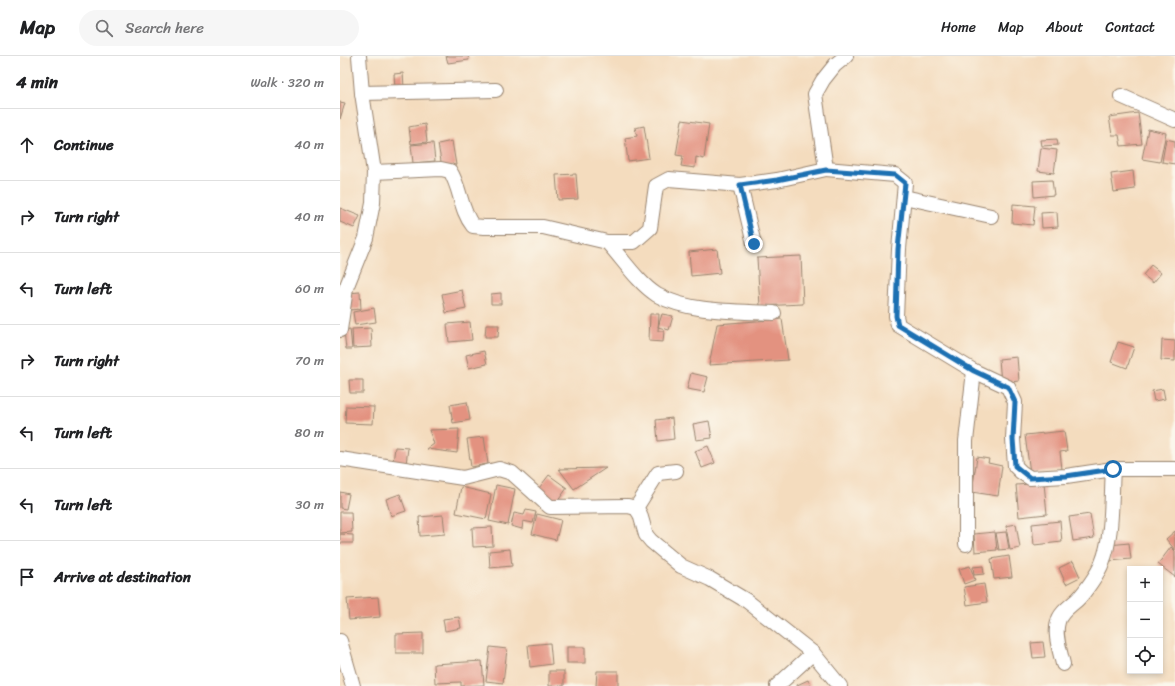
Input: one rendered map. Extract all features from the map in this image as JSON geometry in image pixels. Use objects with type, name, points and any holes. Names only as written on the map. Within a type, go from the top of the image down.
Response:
[{"type":"street","points":[[340,330],[343,286],[366,238],[373,202],[374,172],[362,93],[359,56]]},
{"type":"street","points":[[826,170],[815,94],[823,80],[846,56]]},
{"type":"street","points":[[362,93],[496,90]]},
{"type":"street","points":[[1121,96],[1175,120]]},
{"type":"street","points":[[374,172],[441,169],[450,171],[455,179],[467,219],[473,226],[484,228],[543,227],[607,242],[634,242],[650,228],[656,186],[669,180],[740,185],[777,180],[826,170],[895,175],[905,183],[898,249],[896,316],[898,325],[974,371],[1008,387],[1015,402],[1013,439],[1015,466],[1030,478],[1066,476],[1113,469],[1175,469]]},
{"type":"street","points":[[740,185],[754,244]]},
{"type":"street","points":[[904,197],[991,216]]},
{"type":"street","points":[[607,242],[639,279],[657,294],[680,304],[710,309],[774,313]]},
{"type":"street","points":[[966,544],[966,441],[974,371]]},
{"type":"street","points":[[340,459],[463,478],[499,469],[512,473],[550,507],[628,506],[636,508],[640,514],[646,535],[651,541],[681,566],[710,579],[747,601],[813,653],[840,686]]},
{"type":"street","points":[[1063,664],[1057,632],[1058,622],[1060,616],[1080,598],[1102,566],[1107,551],[1113,469]]},
{"type":"street","points":[[636,508],[658,473],[676,470]]},
{"type":"street","points":[[340,641],[353,686]]},
{"type":"street","points":[[777,686],[813,653]]},
{"type":"building","points":[[446,56],[468,56],[469,60],[448,63]]},
{"type":"building","points":[[403,73],[404,87],[395,88],[394,74]]},
{"type":"building","points":[[340,102],[345,103],[340,119]]},
{"type":"building","points":[[1138,113],[1142,144],[1121,146],[1119,135],[1112,135],[1109,117]]},
{"type":"building","points":[[682,120],[709,124],[704,159],[696,157],[695,168],[681,166],[683,156],[676,155]]},
{"type":"building","points":[[425,124],[427,142],[411,144],[409,127]]},
{"type":"building","points":[[644,126],[649,158],[628,161],[625,138],[637,136],[635,128]]},
{"type":"building","points":[[1148,129],[1166,133],[1160,162],[1142,159]]},
{"type":"building","points":[[1057,139],[1058,145],[1042,146],[1041,140]]},
{"type":"building","points":[[1166,139],[1175,141],[1175,164],[1162,162]]},
{"type":"building","points":[[452,141],[456,165],[442,167],[438,144]]},
{"type":"building","points":[[433,143],[435,161],[413,163],[411,145]]},
{"type":"building","points":[[1041,148],[1057,150],[1054,173],[1038,171]]},
{"type":"building","points":[[1133,171],[1135,189],[1114,192],[1111,174]]},
{"type":"building","points":[[576,174],[578,199],[558,200],[556,175]]},
{"type":"building","points":[[1052,180],[1054,195],[1034,197],[1033,181]]},
{"type":"building","points":[[1013,204],[1035,206],[1033,225],[1012,223]]},
{"type":"building","points":[[340,208],[360,216],[354,228],[340,222]]},
{"type":"building","points":[[1057,212],[1058,227],[1042,228],[1041,213]]},
{"type":"building","points":[[717,249],[720,273],[691,276],[689,252]]},
{"type":"building","points":[[801,256],[803,304],[760,306],[757,258]]},
{"type":"building","points":[[1151,265],[1161,273],[1153,283],[1143,275]]},
{"type":"building","points":[[462,290],[466,309],[446,313],[442,294]]},
{"type":"building","points":[[360,292],[361,309],[349,310],[348,293]]},
{"type":"building","points":[[501,293],[501,304],[491,304],[491,294]]},
{"type":"building","points":[[374,308],[376,322],[355,325],[353,312]]},
{"type":"building","points":[[650,314],[659,314],[658,331],[664,331],[663,342],[649,341]]},
{"type":"building","points":[[662,314],[673,316],[669,330],[658,327]]},
{"type":"building","points":[[782,319],[788,360],[709,365],[717,324]]},
{"type":"building","points":[[470,322],[472,340],[449,342],[447,324]]},
{"type":"building","points":[[486,325],[499,325],[498,337],[485,337]]},
{"type":"building","points":[[371,328],[372,347],[353,348],[352,329]]},
{"type":"building","points":[[350,329],[352,349],[346,349],[344,330]]},
{"type":"building","points":[[1162,340],[1175,341],[1175,361],[1161,360]]},
{"type":"building","points":[[1118,342],[1134,347],[1127,368],[1111,362]]},
{"type":"building","points":[[484,351],[487,364],[469,368],[466,355]]},
{"type":"building","points":[[1017,357],[1019,381],[1001,383],[999,359]]},
{"type":"building","points":[[691,373],[708,377],[704,392],[687,389]]},
{"type":"building","points":[[349,380],[363,380],[363,393],[350,393]]},
{"type":"building","points":[[1163,389],[1165,399],[1154,401],[1152,391]]},
{"type":"building","points":[[467,402],[470,420],[453,423],[450,405]]},
{"type":"building","points":[[346,406],[374,407],[373,424],[345,423]]},
{"type":"building","points":[[672,418],[674,439],[658,441],[656,420]]},
{"type":"building","points":[[709,421],[712,438],[696,440],[693,424]]},
{"type":"building","points":[[459,429],[457,453],[427,449],[434,444],[429,430]]},
{"type":"building","points":[[1064,431],[1067,451],[1060,452],[1062,469],[1030,473],[1025,435]]},
{"type":"building","points":[[484,437],[488,464],[471,467],[467,439]]},
{"type":"building","points":[[708,446],[715,463],[702,468],[695,451]]},
{"type":"building","points":[[395,447],[408,448],[406,464],[393,463]]},
{"type":"building","points":[[977,457],[989,459],[988,463],[1002,466],[998,496],[972,492]]},
{"type":"building","points":[[606,468],[574,489],[559,469]]},
{"type":"building","points":[[549,475],[567,488],[555,505],[536,492]]},
{"type":"building","points":[[1044,483],[1047,514],[1019,517],[1016,485]]},
{"type":"building","points":[[496,485],[515,489],[508,525],[489,521]]},
{"type":"building","points":[[461,487],[491,494],[486,519],[456,513]]},
{"type":"building","points":[[340,492],[349,494],[346,509],[340,508]]},
{"type":"building","points":[[400,494],[406,511],[391,516],[386,499]]},
{"type":"building","points":[[526,510],[536,512],[533,523],[523,521],[522,529],[511,526],[514,513],[524,515]]},
{"type":"building","points":[[340,512],[351,512],[352,532],[340,533]]},
{"type":"building","points":[[537,514],[561,520],[556,540],[532,534]]},
{"type":"building","points":[[1090,514],[1094,538],[1073,541],[1069,517]]},
{"type":"building","points":[[443,515],[445,534],[420,536],[419,517]]},
{"type":"building","points":[[1060,521],[1062,542],[1034,545],[1032,524]]},
{"type":"building","points":[[1016,524],[1020,548],[1010,550],[1006,526]]},
{"type":"building","points":[[492,527],[493,546],[473,547],[472,528]]},
{"type":"building","points":[[1175,531],[1175,550],[1166,539]]},
{"type":"building","points":[[995,532],[997,550],[975,552],[974,534]]},
{"type":"building","points":[[1006,532],[1009,549],[999,550],[996,533]]},
{"type":"building","points":[[340,534],[353,535],[353,543],[340,543]]},
{"type":"building","points":[[1129,543],[1131,559],[1110,561],[1109,545]]},
{"type":"building","points":[[1171,547],[1175,551],[1175,577],[1163,568],[1163,566],[1158,564]]},
{"type":"building","points":[[510,549],[512,566],[490,568],[489,551]]},
{"type":"building","points":[[1009,556],[1012,577],[994,579],[991,559]]},
{"type":"building","points":[[1073,561],[1080,577],[1066,584],[1059,568]]},
{"type":"building","points":[[970,566],[975,580],[964,584],[959,569]]},
{"type":"building","points":[[983,566],[984,574],[974,575],[973,567]]},
{"type":"building","points":[[984,584],[987,602],[967,605],[964,587]]},
{"type":"building","points":[[378,597],[380,617],[349,620],[347,599]]},
{"type":"building","points":[[459,617],[461,628],[445,631],[443,619]]},
{"type":"building","points":[[423,633],[423,653],[396,653],[396,634]]},
{"type":"building","points":[[1043,642],[1045,657],[1033,658],[1031,643]]},
{"type":"building","points":[[550,643],[552,664],[530,667],[528,645]]},
{"type":"building","points":[[490,647],[507,649],[503,683],[486,681]]},
{"type":"building","points":[[567,647],[585,647],[585,663],[567,663]]},
{"type":"building","points":[[482,661],[484,685],[461,686],[461,682],[435,683],[434,664]]},
{"type":"building","points":[[549,671],[564,671],[564,686],[549,686]]},
{"type":"building","points":[[597,671],[618,671],[618,686],[596,686]]},
{"type":"building","points":[[808,680],[811,686],[797,686],[797,685]]},
{"type":"route","points":[[754,244],[740,185],[777,180],[826,170],[895,175],[905,183],[898,249],[896,316],[898,325],[974,371],[1008,387],[1015,402],[1013,439],[1015,466],[1021,472],[1030,478],[1066,476],[1113,469]]}]
